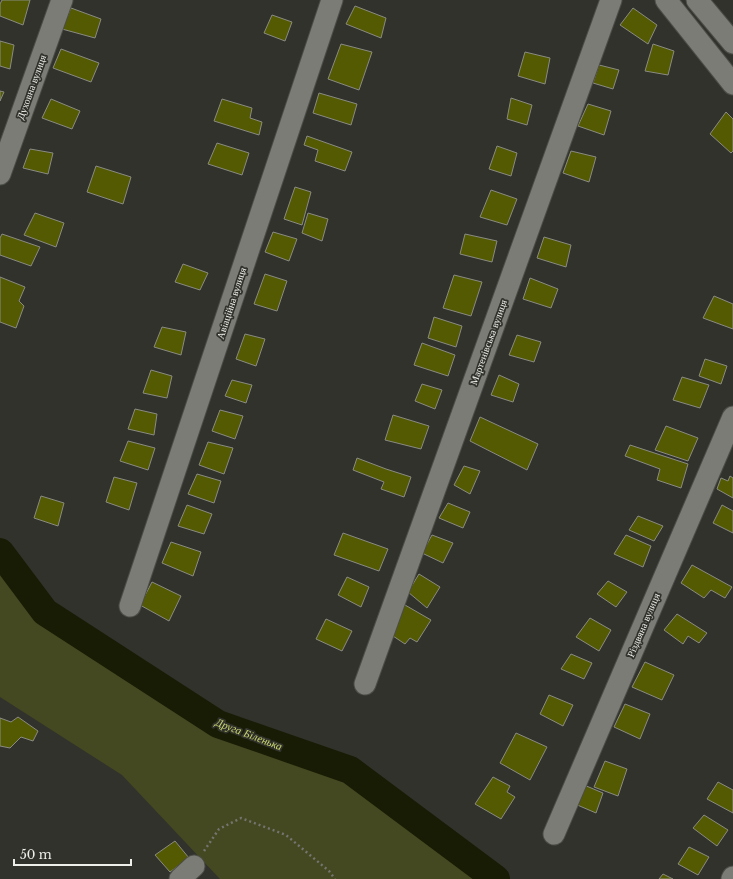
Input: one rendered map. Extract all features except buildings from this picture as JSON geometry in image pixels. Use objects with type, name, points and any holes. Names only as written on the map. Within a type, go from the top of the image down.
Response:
[{"type":"street","name":"Духовна вулиця","points":[[0,174],[62,0]]},
{"type":"street","name":"Авіаційна вулиця","points":[[130,606],[332,0]]},
{"type":"street","name":"Мартенівська вулиця","points":[[365,684],[611,0]]},
{"type":"street","points":[[666,0],[733,84]]},
{"type":"street","points":[[697,0],[733,44]]},
{"type":"street","name":"Різдвяна вулиця","points":[[554,834],[733,417]]},
{"type":"path","points":[[187,873],[219,829],[241,818],[286,835],[329,871],[335,879]]},
{"type":"green space","points":[[0,552],[45,612],[218,724],[350,770],[496,879],[220,879],[122,775],[0,697]]},
{"type":"waterway","name":"Друга Біленька","points":[[0,552],[45,612],[218,724],[350,770],[496,879]]}]
